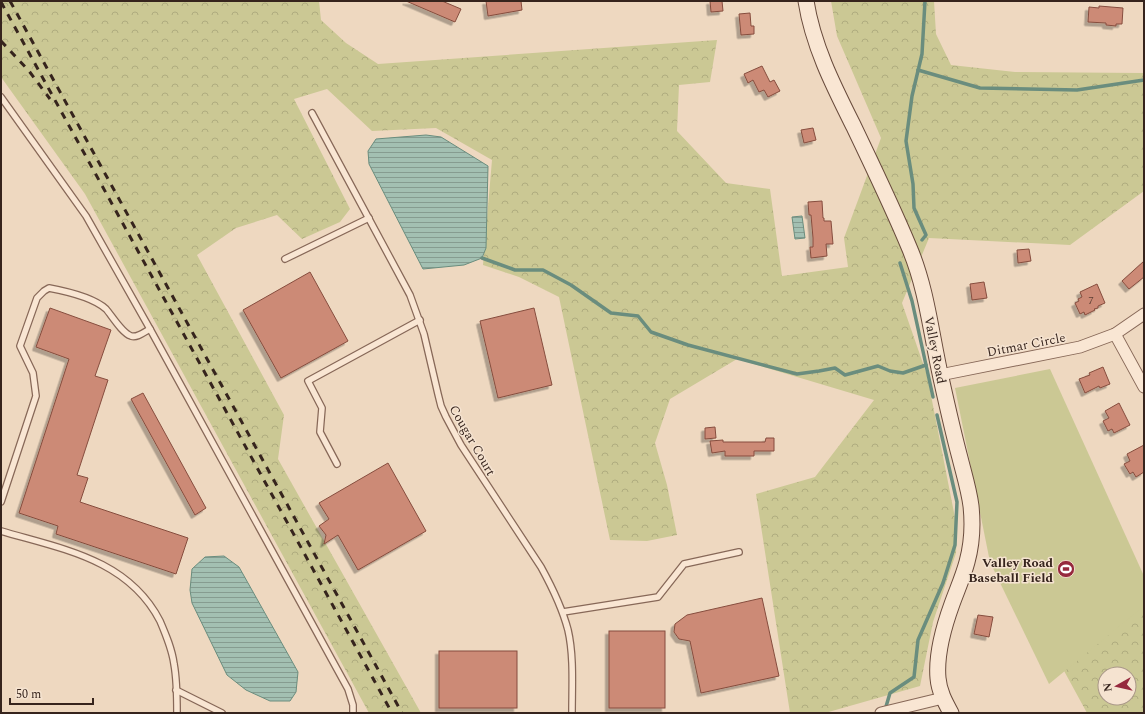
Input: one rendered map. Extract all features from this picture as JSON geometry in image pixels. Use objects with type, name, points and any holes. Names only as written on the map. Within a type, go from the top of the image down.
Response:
[{"type":"street","name":"Valley Road","points":[[806,1],[817,47],[901,229],[919,273],[940,375],[967,486],[971,506],[972,539],[967,562],[951,606],[941,642],[938,663],[938,679],[943,698],[951,713]]},
{"type":"street","name":"Ditmar Circle","points":[[940,375],[1080,347],[1116,334],[1144,314]]},
{"type":"street","points":[[1116,334],[1144,387]]},
{"type":"street","points":[[881,713],[943,698]]},
{"type":"lane","points":[[1,97],[86,216],[150,329],[348,689],[353,705],[353,713]]},
{"type":"lane","name":"Cougar Court","points":[[312,113],[410,295],[420,320],[441,406],[446,417],[461,445],[541,567],[563,612],[571,646],[572,713]]},
{"type":"lane","points":[[284,259],[369,218]]},
{"type":"lane","points":[[1,502],[36,396],[33,373],[20,346],[37,298],[48,288],[60,290],[96,301],[105,308],[129,335],[136,337],[150,329]]},
{"type":"lane","points":[[337,464],[320,432],[322,408],[308,380],[420,320]]},
{"type":"lane","points":[[1,531],[57,547],[96,561],[110,568],[136,588],[156,614],[170,645],[174,663],[177,713]]},
{"type":"lane","points":[[563,612],[658,598],[684,564],[739,552]]},
{"type":"lane","points":[[176,690],[222,713]]},
{"type":"green space","points":[[1,1],[319,1],[321,20],[346,43],[378,64],[717,40],[710,82],[679,85],[677,131],[726,183],[770,189],[782,276],[848,267],[844,238],[881,138],[837,36],[831,1],[934,1],[936,34],[951,65],[1015,72],[1144,73],[1144,191],[1070,245],[929,238],[902,303],[927,375],[957,528],[956,553],[933,622],[920,686],[825,713],[790,713],[756,494],[815,477],[874,400],[737,359],[670,399],[655,443],[667,485],[677,535],[647,541],[610,540],[559,297],[519,277],[483,265],[492,160],[436,128],[372,131],[327,89],[294,99],[350,209],[340,222],[302,239],[277,215],[236,228],[197,255],[284,415],[278,459],[421,713],[369,713],[85,194],[1,77]]},
{"type":"green space","points":[[1050,369],[1144,576],[1144,606],[1049,684],[990,562],[955,388]]},
{"type":"green space","points":[[1144,605],[1144,713],[1087,713],[1063,669]]},
{"type":"shaded area","points":[[426,135],[441,137],[488,166],[486,248],[482,258],[464,265],[423,269],[369,164],[368,151],[376,139]]},
{"type":"shaded area","points":[[802,216],[805,238],[795,239],[792,217]]},
{"type":"shaded area","points":[[224,556],[239,567],[298,672],[296,692],[290,701],[270,701],[246,690],[227,675],[192,603],[190,590],[192,569],[205,557]]},
{"type":"building","points":[[406,1],[442,1],[461,9],[455,22]]},
{"type":"building","points":[[486,1],[521,1],[522,10],[488,16]]},
{"type":"building","points":[[710,1],[722,1],[723,11],[711,12]]},
{"type":"building","points":[[1099,6],[1123,8],[1122,24],[1116,24],[1116,26],[1106,25],[1106,23],[1088,22],[1089,7],[1099,8]]},
{"type":"building","points":[[750,13],[751,26],[754,26],[754,34],[741,35],[739,14]]},
{"type":"building","points":[[762,66],[770,82],[774,80],[780,91],[768,97],[764,90],[759,92],[753,80],[748,83],[744,74]]},
{"type":"building","points":[[813,128],[816,140],[804,143],[801,130]]},
{"type":"building","points":[[822,201],[824,221],[831,221],[833,244],[826,244],[827,256],[811,258],[810,247],[813,247],[813,238],[808,202]]},
{"type":"building","points":[[1029,249],[1031,261],[1018,263],[1017,250]]},
{"type":"building","points":[[1144,261],[1144,277],[1129,289],[1122,281]]},
{"type":"building","points":[[310,272],[348,341],[281,378],[243,310]]},
{"type":"building","points":[[984,282],[987,298],[972,300],[970,284]]},
{"type":"building","points":[[1097,284],[1105,303],[1085,315],[1084,312],[1080,314],[1075,303],[1082,297],[1080,292]]},
{"type":"building","points":[[50,308],[111,330],[95,376],[108,380],[77,475],[88,478],[80,502],[188,538],[176,574],[56,534],[58,526],[19,513],[69,359],[36,347]]},
{"type":"building","points":[[534,308],[552,385],[498,398],[480,321]]},
{"type":"building","points":[[1103,367],[1110,384],[1100,388],[1099,386],[1085,393],[1079,379],[1090,375],[1089,373]]},
{"type":"building","points":[[143,393],[206,508],[195,515],[131,399]]},
{"type":"building","points":[[1119,403],[1130,425],[1114,433],[1112,429],[1108,431],[1103,421],[1109,418],[1105,411]]},
{"type":"building","points":[[715,427],[716,438],[705,439],[705,428]]},
{"type":"building","points":[[766,438],[774,438],[774,451],[754,451],[754,456],[725,456],[725,451],[712,453],[710,441],[723,440],[723,442],[765,442]]},
{"type":"building","points":[[1144,445],[1144,472],[1136,477],[1133,472],[1130,474],[1124,464],[1130,461],[1127,454]]},
{"type":"building","points":[[388,463],[426,531],[358,570],[338,535],[324,544],[326,535],[319,526],[329,519],[319,503]]},
{"type":"building","points":[[762,598],[779,676],[701,693],[690,641],[679,639],[674,632],[675,624],[687,615]]},
{"type":"building","points":[[978,615],[993,617],[989,637],[974,634]]},
{"type":"building","points":[[609,631],[665,631],[665,708],[609,708]]},
{"type":"building","points":[[439,651],[517,651],[517,708],[439,708]]},
{"type":"waterway","points":[[922,240],[926,235],[914,208],[913,184],[906,141],[912,96],[922,54],[925,1]]},
{"type":"waterway","points":[[918,70],[980,88],[1077,90],[1144,80]]},
{"type":"waterway","points":[[482,258],[515,270],[543,270],[571,285],[611,313],[638,316],[651,332],[688,345],[797,374],[835,368],[845,375],[878,366],[890,371],[903,373],[926,365]]},
{"type":"waterway","points":[[900,263],[912,301],[933,397]]},
{"type":"waterway","points":[[885,710],[890,693],[914,677],[918,640],[943,583],[955,545],[957,502],[937,415]]},
{"type":"railway","points":[[10,1],[402,713]]},
{"type":"railway","points":[[1,2],[392,713]]},
{"type":"railway","points":[[1,41],[29,71],[50,99]]},
{"type":"place","name":"Valley Road Baseball Field","points":[[1066,569]]}]
